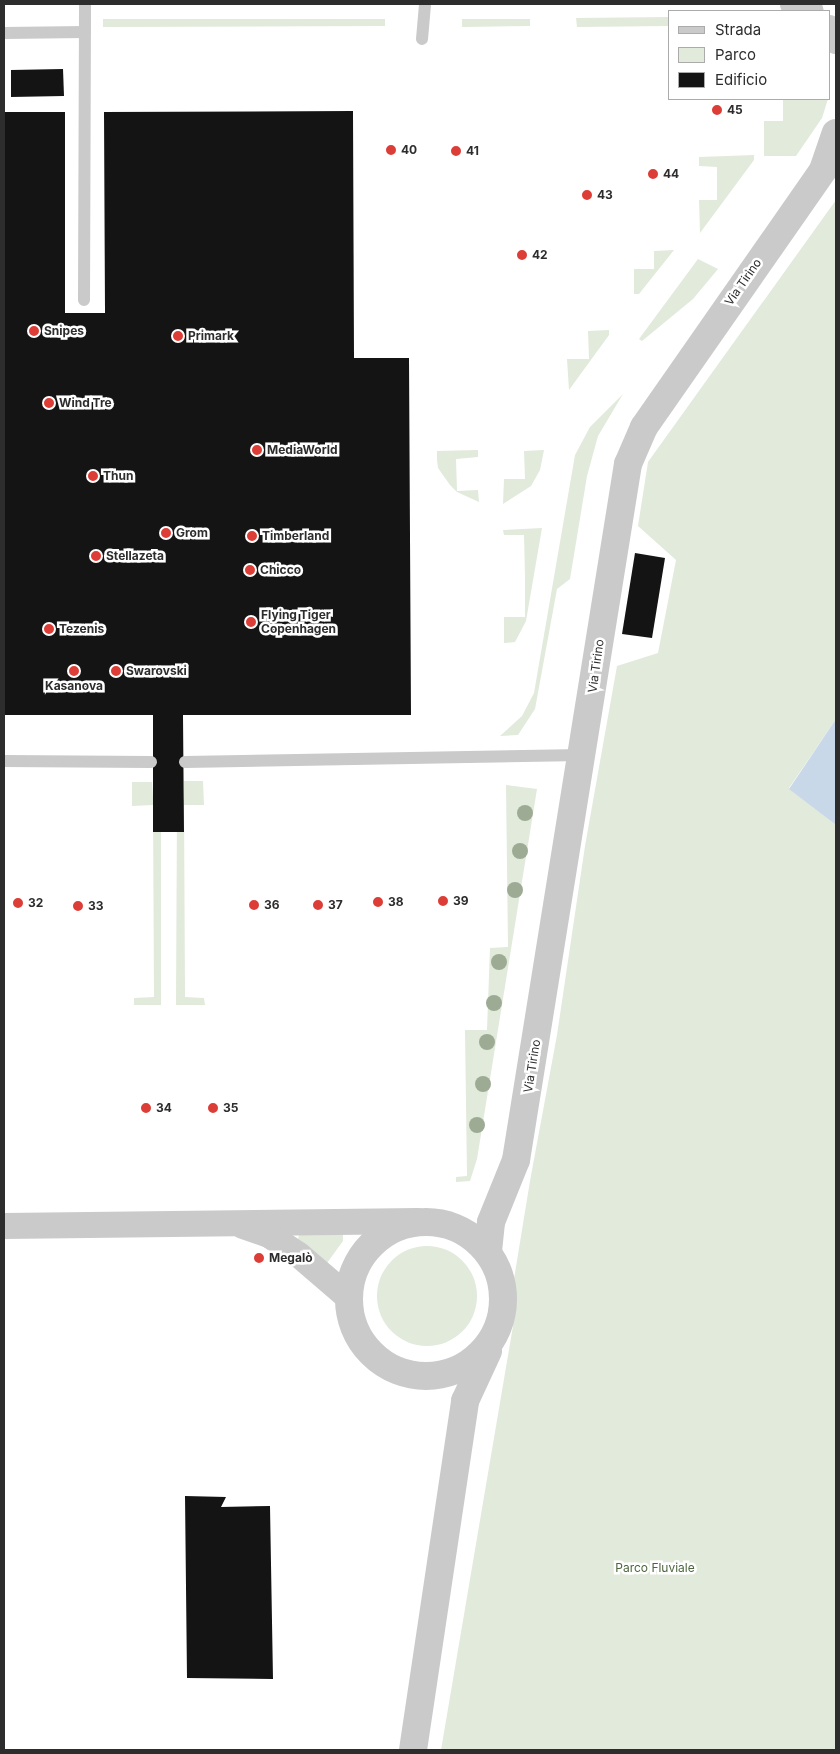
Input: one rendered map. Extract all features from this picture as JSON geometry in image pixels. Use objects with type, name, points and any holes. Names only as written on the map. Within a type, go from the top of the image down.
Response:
[{"type":"street","points":[[794,4],[808,10]]},
{"type":"street","name":"Via Tirino","points":[[488,1251],[491,1222],[516,1160],[583,755],[628,464],[655,410],[830,161],[836,133]]},
{"type":"street","points":[[418,1221],[396,1227],[377,1238],[362,1254],[352,1275],[348,1297],[352,1322],[363,1344],[381,1362],[403,1373],[428,1376],[459,1369],[484,1351],[498,1330]]},
{"type":"street","points":[[4,1226],[418,1221],[444,1223],[469,1233],[488,1251],[498,1269],[504,1289],[503,1310],[498,1330],[465,1401],[413,1750]]},
{"type":"street","points":[[230,1222],[269,1235],[299,1255],[348,1297]]},
{"type":"lane","points":[[84,300],[85,4]]},
{"type":"lane","points":[[422,39],[425,4]]},
{"type":"lane","points":[[4,33],[85,32]]},
{"type":"lane","points":[[186,762],[583,755]]},
{"type":"lane","points":[[4,762],[151,762]]},
{"type":"green space","points":[[668,17],[668,26],[577,27],[576,18]]},
{"type":"green space","points":[[103,19],[385,19],[385,26],[103,27]]},
{"type":"green space","points":[[462,19],[530,19],[530,26],[462,27]]},
{"type":"green space","points":[[783,100],[828,100],[822,118],[796,156],[764,156],[764,121],[783,121]]},
{"type":"green space","points":[[754,155],[754,160],[700,233],[699,200],[717,200],[717,167],[699,166],[699,157]]},
{"type":"green space","name":"Parco Fluviale","points":[[836,200],[836,719],[789,788],[836,825],[836,1750],[441,1750],[513,1326],[514,1279],[557,1035],[585,846],[617,666],[658,653],[676,560],[638,526],[648,462]]},
{"type":"green space","points":[[674,250],[639,294],[634,294],[634,269],[654,269],[654,251]]},
{"type":"green space","points":[[698,259],[718,269],[693,299],[642,341],[639,339]]},
{"type":"green space","points":[[609,330],[609,335],[569,390],[567,359],[589,359],[588,331]]},
{"type":"green space","points":[[623,394],[598,436],[587,476],[570,579],[557,589],[535,709],[518,735],[500,736],[522,716],[534,693],[575,455],[590,427]]},
{"type":"green space","points":[[478,450],[478,457],[456,459],[457,491],[478,490],[479,502],[457,492],[450,485],[438,468],[437,460],[437,451]]},
{"type":"green space","points":[[544,450],[540,470],[531,486],[503,504],[504,479],[525,479],[524,451]]},
{"type":"green space","points":[[542,528],[526,621],[515,642],[504,643],[504,617],[525,617],[525,576],[524,535],[504,535],[503,530]]},
{"type":"green space","points":[[184,781],[203,781],[204,805],[184,805],[185,997],[204,998],[205,1005],[176,1005],[177,806],[184,799]]},
{"type":"green space","points":[[132,782],[152,782],[153,798],[161,805],[161,1005],[134,1005],[134,998],[154,997],[153,805],[132,806]]},
{"type":"green space","points":[[506,785],[537,789],[477,1159],[470,1181],[456,1182],[456,1177],[467,1176],[465,1030],[487,1030],[490,948],[508,947]]},
{"type":"green space","points":[[343,1234],[343,1241],[327,1263],[298,1239],[299,1235]]},
{"type":"green space","points":[[427,1246],[437,1247],[455,1254],[469,1268],[476,1286],[476,1306],[469,1324],[455,1338],[437,1345],[427,1346],[417,1345],[399,1338],[385,1324],[378,1306],[377,1296],[378,1286],[385,1268],[399,1254],[417,1247]]},
{"type":"water","points":[[836,719],[836,825],[789,789]]},
{"type":"building","points":[[63,69],[64,96],[11,97],[11,70]]},
{"type":"building","points":[[353,111],[354,358],[409,358],[411,715],[183,715],[184,832],[153,832],[153,715],[4,715],[4,112],[65,112],[65,313],[105,313],[104,112]]},
{"type":"building","points":[[635,553],[665,558],[652,638],[622,634]]},
{"type":"building","points":[[185,1496],[226,1497],[221,1507],[270,1506],[273,1679],[187,1678]]},
{"type":"place","name":"45","points":[[717,110]]},
{"type":"place","name":"40","points":[[391,150]]},
{"type":"place","name":"41","points":[[456,151]]},
{"type":"place","name":"44","points":[[653,174]]},
{"type":"place","name":"43","points":[[587,195]]},
{"type":"place","name":"42","points":[[522,255]]},
{"type":"place","name":"Snipes","points":[[34,331]]},
{"type":"place","name":"Primark","points":[[178,336]]},
{"type":"place","name":"Wind Tre","points":[[49,403]]},
{"type":"place","name":"MediaWorld","points":[[257,450]]},
{"type":"place","name":"Thun","points":[[93,476]]},
{"type":"place","name":"Grom","points":[[166,533]]},
{"type":"place","name":"Timberland","points":[[252,536]]},
{"type":"place","name":"Stellazeta","points":[[96,556]]},
{"type":"place","name":"Chicco","points":[[250,570]]},
{"type":"place","name":"Flying Tiger Copenhagen","points":[[251,622]]},
{"type":"place","name":"Tezenis","points":[[49,629]]},
{"type":"place","name":"Kasanova","points":[[74,671]]},
{"type":"place","name":"Swarovski","points":[[116,671]]},
{"type":"place","name":"39","points":[[443,901]]},
{"type":"place","name":"38","points":[[378,902]]},
{"type":"place","name":"32","points":[[18,903]]},
{"type":"place","name":"36","points":[[254,905]]},
{"type":"place","name":"37","points":[[318,905]]},
{"type":"place","name":"33","points":[[78,906]]},
{"type":"place","name":"34","points":[[146,1108]]},
{"type":"place","name":"35","points":[[213,1108]]},
{"type":"place","name":"Megalò","points":[[259,1258]]}]
